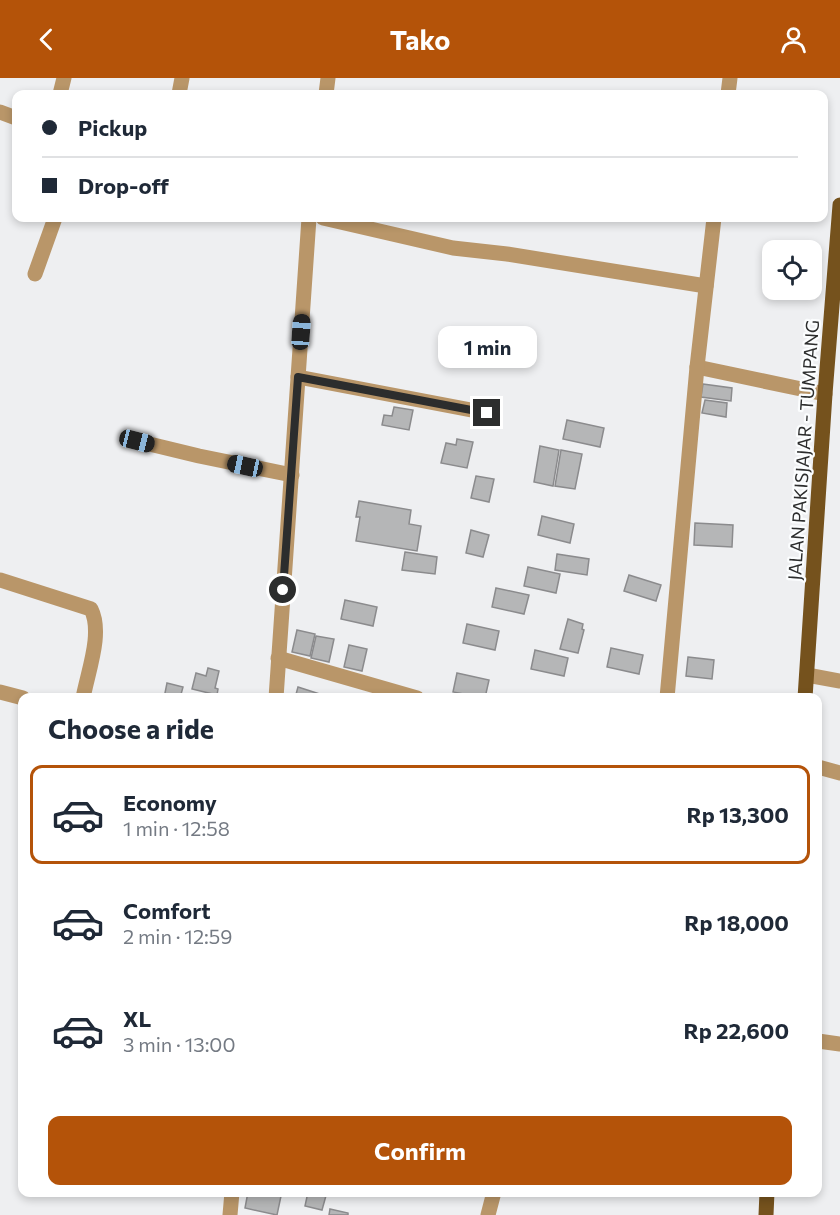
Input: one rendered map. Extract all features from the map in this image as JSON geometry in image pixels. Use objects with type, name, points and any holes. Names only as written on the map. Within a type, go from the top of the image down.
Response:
[{"type":"main road","name":"JALAN PAKISJAJAR - TUMPANG","points":[[805,693],[825,394],[837,286],[840,205]]},
{"type":"main road","points":[[766,1215],[767,1197]]},
{"type":"street","points":[[35,274],[54,222]]},
{"type":"street","points":[[276,693],[309,222]]},
{"type":"street","points":[[340,222],[453,248],[507,254],[706,286]]},
{"type":"street","points":[[667,693],[697,367],[714,222]]},
{"type":"street","points":[[697,367],[825,394]]},
{"type":"street","points":[[298,377],[487,413]]},
{"type":"street","points":[[137,441],[292,475]]},
{"type":"street","points":[[0,580],[91,609],[96,619],[97,630],[84,693]]},
{"type":"street","points":[[278,658],[400,693]]},
{"type":"street","points":[[807,675],[840,681]]},
{"type":"street","points":[[0,692],[18,697]]},
{"type":"street","points":[[822,768],[840,773]]},
{"type":"street","points":[[822,1042],[840,1044]]},
{"type":"street","points":[[230,1215],[232,1197]]},
{"type":"street","points":[[488,1215],[493,1197]]},
{"type":"building","points":[[703,384],[732,388],[731,401],[701,397]]},
{"type":"building","points":[[705,400],[727,403],[726,417],[702,413]]},
{"type":"building","points":[[394,407],[413,410],[409,430],[382,425],[384,415],[392,416]]},
{"type":"building","points":[[567,420],[604,428],[600,447],[563,439]]},
{"type":"building","points":[[457,439],[473,442],[467,468],[441,463],[446,443],[456,445]]},
{"type":"building","points":[[540,446],[559,450],[553,486],[534,482]]},
{"type":"building","points":[[561,450],[582,454],[575,489],[555,486]]},
{"type":"building","points":[[476,476],[494,479],[489,502],[471,498]]},
{"type":"building","points":[[359,501],[411,510],[409,524],[421,526],[417,551],[356,541],[360,517],[356,517]]},
{"type":"building","points":[[542,516],[574,524],[570,543],[538,535]]},
{"type":"building","points":[[695,523],[733,525],[732,547],[694,545]]},
{"type":"building","points":[[471,530],[489,535],[483,557],[466,553]]},
{"type":"building","points":[[405,552],[437,557],[435,574],[402,570]]},
{"type":"building","points":[[557,554],[589,559],[587,575],[555,570]]},
{"type":"building","points":[[528,567],[560,574],[556,593],[524,586]]},
{"type":"building","points":[[629,575],[661,585],[656,601],[624,591]]},
{"type":"building","points":[[496,588],[529,595],[524,614],[492,607]]},
{"type":"building","points":[[345,600],[377,607],[373,626],[341,619]]},
{"type":"building","points":[[568,619],[583,624],[582,629],[584,630],[578,653],[560,649]]},
{"type":"building","points":[[467,624],[499,631],[495,650],[463,643]]},
{"type":"building","points":[[297,630],[315,634],[310,656],[292,652]]},
{"type":"building","points":[[316,636],[334,639],[329,662],[311,658]]},
{"type":"building","points":[[349,645],[367,649],[362,671],[344,667]]},
{"type":"building","points":[[611,648],[643,655],[639,674],[607,667]]},
{"type":"building","points":[[535,650],[568,658],[564,676],[531,669]]},
{"type":"building","points":[[688,657],[714,660],[712,679],[686,676]]},
{"type":"building","points":[[208,668],[219,671],[215,688],[218,689],[217,693],[192,689],[196,673],[206,676]]},
{"type":"building","points":[[457,673],[489,680],[486,693],[453,692]]},
{"type":"building","points":[[167,683],[183,687],[181,693],[165,693]]},
{"type":"building","points":[[298,687],[317,693],[296,693]]},
{"type":"building","points":[[247,1197],[281,1197],[277,1215],[245,1208]]},
{"type":"building","points":[[307,1197],[326,1197],[322,1210],[305,1206]]},
{"type":"building","points":[[330,1209],[348,1213],[348,1215],[329,1215]]},
{"type":"route","points":[[283,590],[298,377],[487,413]]}]
